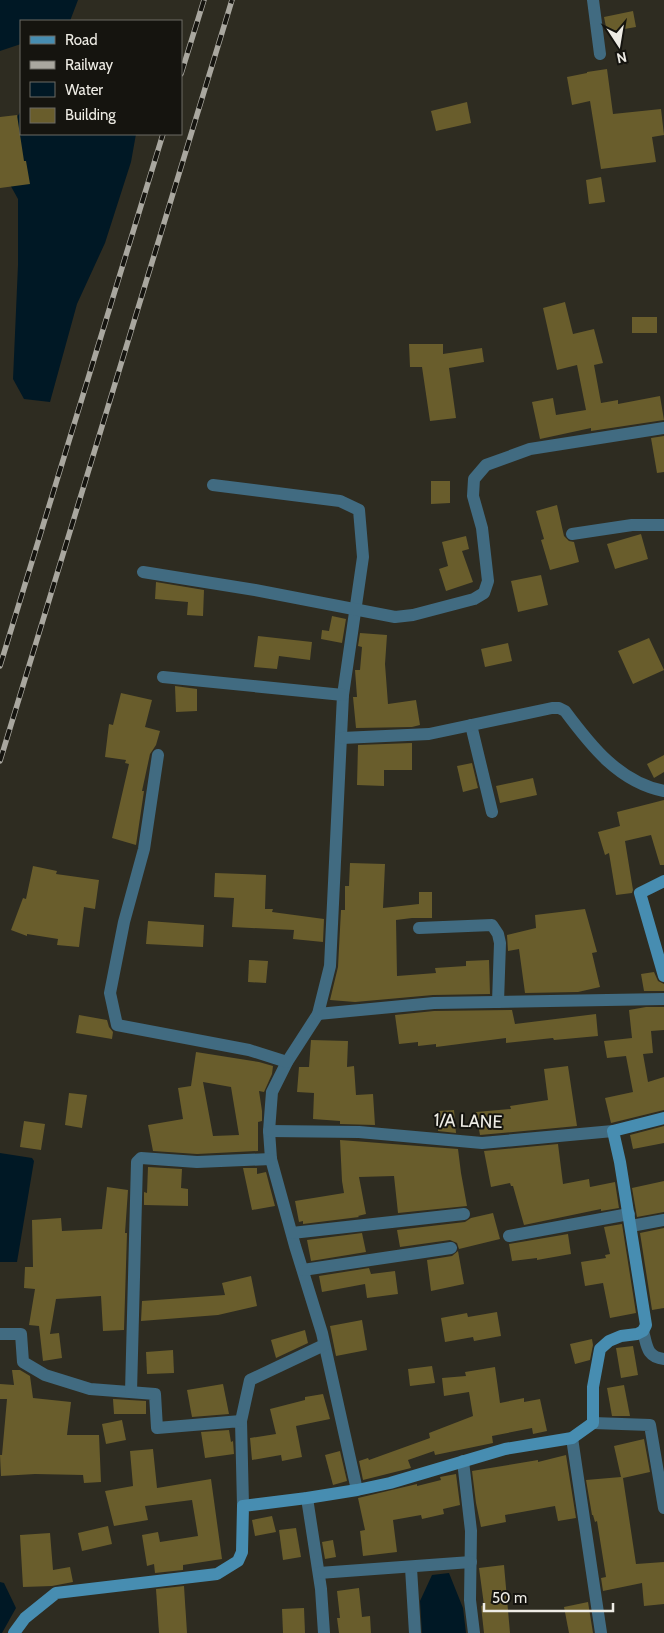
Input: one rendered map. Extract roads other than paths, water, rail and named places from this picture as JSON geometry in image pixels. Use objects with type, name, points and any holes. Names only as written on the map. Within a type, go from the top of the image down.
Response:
[{"type":"street","points":[[593,0],[600,54]]},
{"type":"street","points":[[143,572],[255,590],[395,617],[414,615],[474,599],[484,592],[488,581],[482,528],[473,496],[474,479],[486,465],[530,450],[664,428]]},
{"type":"street","points":[[213,485],[340,501],[359,510],[362,557],[343,695],[330,966],[318,1014],[287,1062],[272,1092],[269,1131],[272,1159],[324,1345],[357,1490]]},
{"type":"street","points":[[572,534],[632,525],[664,525]]},
{"type":"street","points":[[163,677],[343,695]]},
{"type":"street","points":[[342,738],[429,734],[559,708],[565,711],[593,747],[625,776],[664,792]]},
{"type":"street","points":[[471,725],[492,812]]},
{"type":"street","points":[[158,755],[144,849],[124,922],[110,993],[117,1025],[250,1050],[287,1062]]},
{"type":"street","points":[[664,881],[640,893],[664,976]]},
{"type":"street","points":[[419,928],[492,925],[498,934],[500,943],[498,1002]]},
{"type":"street","points":[[318,1014],[434,1003],[664,998]]},
{"type":"street","name":"1/A LANE","points":[[269,1131],[358,1132],[482,1143],[613,1131],[664,1118]]},
{"type":"street","points":[[593,1423],[593,1387],[600,1349],[609,1341],[643,1331],[646,1325],[646,1315],[630,1220],[613,1131]]},
{"type":"street","points":[[131,1392],[137,1162],[140,1158],[197,1162],[272,1159]]},
{"type":"street","points":[[292,1233],[464,1214]]},
{"type":"street","points":[[508,1236],[630,1220],[664,1220]]},
{"type":"street","points":[[303,1270],[451,1248]]},
{"type":"street","points":[[643,1331],[649,1352],[657,1358],[664,1359]]},
{"type":"street","points":[[0,1334],[21,1334],[23,1362],[45,1374],[90,1390],[155,1394],[157,1428],[241,1421]]},
{"type":"street","points":[[14,1633],[25,1618],[56,1594],[217,1574],[238,1561],[242,1552],[241,1421],[250,1380],[324,1345]]},
{"type":"street","points":[[242,1506],[307,1498],[390,1483],[505,1450],[572,1438],[593,1423],[650,1425],[664,1508]]},
{"type":"street","points":[[572,1438],[601,1633]]},
{"type":"street","points":[[463,1461],[471,1531],[470,1600],[474,1633]]},
{"type":"street","points":[[307,1498],[318,1573],[324,1633]]},
{"type":"street","points":[[318,1573],[411,1568],[471,1562]]},
{"type":"street","points":[[411,1568],[415,1633]]},
{"type":"water","points":[[0,0],[78,0],[70,20],[20,20],[20,44],[0,51]]},
{"type":"water","points":[[20,112],[20,135],[136,135],[131,162],[105,243],[77,304],[50,402],[24,399],[13,379],[18,265],[18,199],[3,172],[15,120]]},
{"type":"water","points":[[0,1153],[32,1158],[34,1161],[17,1262],[0,1262]]},
{"type":"water","points":[[449,1573],[463,1608],[466,1633],[422,1633],[420,1601],[432,1575]]},
{"type":"water","points":[[0,1582],[4,1583],[16,1608],[2,1633],[0,1633]]},
{"type":"railway","points":[[182,71],[204,0]]},
{"type":"railway","points":[[0,761],[232,0]]},
{"type":"railway","points":[[0,666],[163,135]]}]
